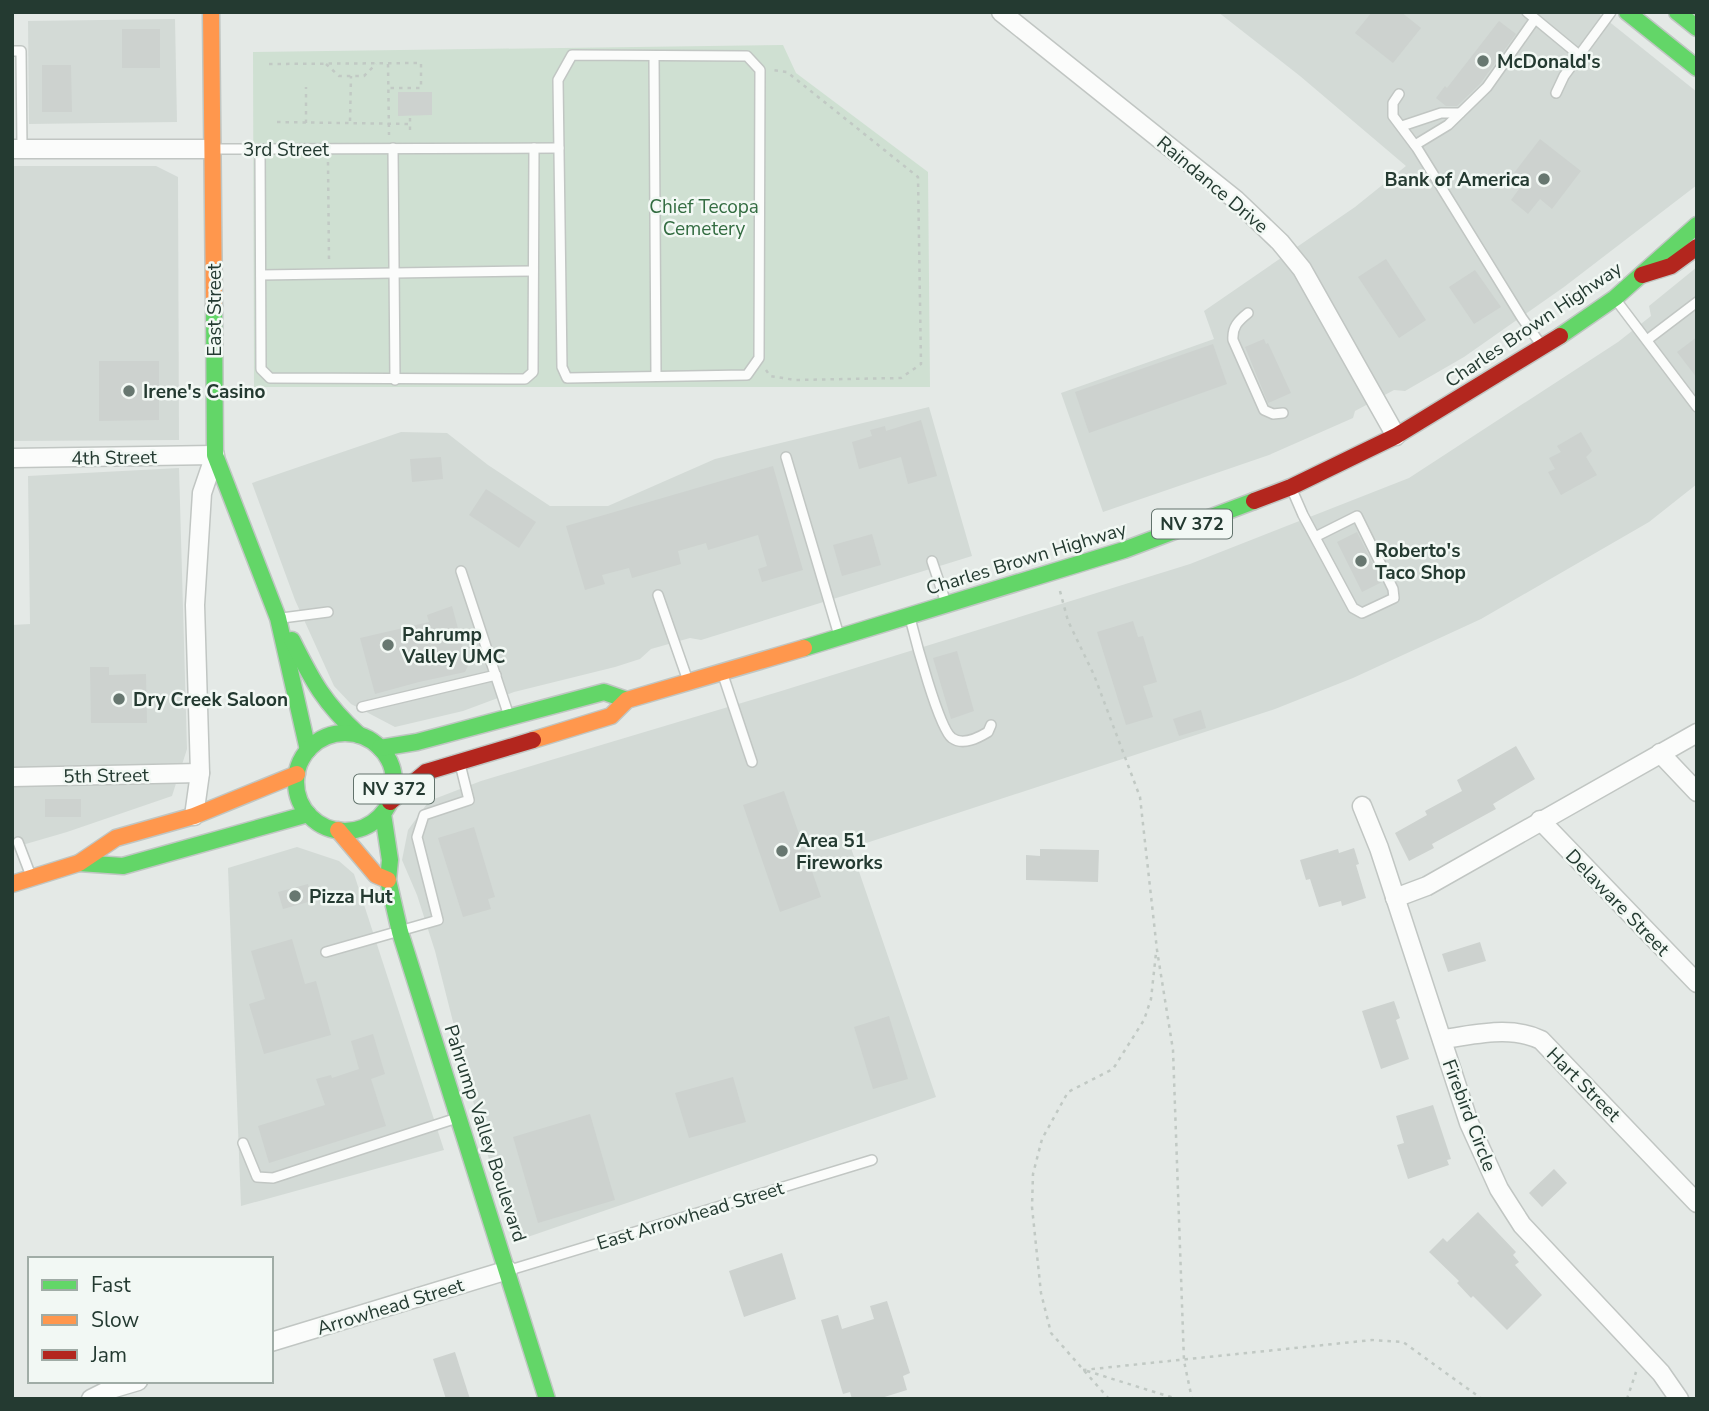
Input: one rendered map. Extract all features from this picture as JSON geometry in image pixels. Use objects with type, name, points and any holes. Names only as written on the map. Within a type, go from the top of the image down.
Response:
[{"type":"main road","name":"East Street","points":[[211,12],[215,455]]},
{"type":"main road","points":[[1627,12],[1697,68]]},
{"type":"main road","points":[[1677,12],[1697,29]]},
{"type":"main road","name":"Charles Brown Highway","points":[[386,808],[426,772],[611,716],[627,700],[1131,547],[1290,487],[1396,436],[1543,347],[1615,298],[1697,225]]},
{"type":"main road","points":[[1643,275],[1671,266],[1697,247]]},
{"type":"main road","points":[[215,455],[278,618],[308,750]]},
{"type":"main road","points":[[278,618],[301,654],[318,691],[335,713],[359,735]]},
{"type":"main road","name":"Charles Brown Highway","points":[[380,748],[417,742],[604,692],[627,700]]},
{"type":"main road","points":[[359,735],[331,735],[308,750],[296,774],[298,795],[308,814],[327,827],[338,830],[376,876],[388,880]]},
{"type":"main road","name":"NV 372","points":[[338,830],[355,830],[370,824],[386,808],[394,788],[394,773],[389,759],[380,748],[359,735]]},
{"type":"main road","points":[[12,884],[79,863],[116,838],[194,816],[296,774]]},
{"type":"main road","name":"Pahrump Valley Boulevard","points":[[386,808],[390,860],[388,880],[400,932],[547,1399]]},
{"type":"main road","points":[[79,863],[123,866],[308,814]]},
{"type":"street","name":"Raindance Drive","points":[[1001,12],[1236,200],[1280,242],[1302,269],[1396,436]]},
{"type":"street","name":"3rd Street","points":[[17,149],[212,149]]},
{"type":"street","name":"4th Street","points":[[12,458],[215,455]]},
{"type":"street","name":"East Street","points":[[194,816],[200,773],[195,605],[202,493],[215,455]]},
{"type":"street","points":[[1395,898],[1427,886],[1697,733]]},
{"type":"street","points":[[1660,753],[1697,792]]},
{"type":"street","name":"5th Street","points":[[12,777],[200,773]]},
{"type":"street","name":"Firebird Circle","points":[[1362,806],[1469,1124],[1499,1189],[1522,1225],[1661,1373],[1679,1399]]},
{"type":"street","name":"Delaware Street","points":[[1540,820],[1697,983]]},
{"type":"street","name":"Hart Street","points":[[1442,1039],[1499,1031],[1528,1034],[1541,1040],[1697,1203]]},
{"type":"street","name":"Arrowhead Street","points":[[273,1341],[508,1270]]},
{"type":"street","points":[[91,1399],[131,1383]]},
{"type":"lane","points":[[1556,93],[1564,76],[1611,12]]},
{"type":"lane","points":[[1415,145],[1448,125],[1487,87],[1531,15],[1579,55]]},
{"type":"lane","points":[[12,51],[21,51],[17,149]]},
{"type":"lane","points":[[572,55],[747,56],[760,69],[759,358],[747,374],[567,378],[562,367],[558,80],[572,55]]},
{"type":"lane","points":[[654,56],[656,376]]},
{"type":"lane","points":[[1399,94],[1393,103],[1394,116],[1543,347]]},
{"type":"lane","points":[[1402,126],[1441,113],[1460,113]]},
{"type":"lane","points":[[391,148],[395,380]]},
{"type":"lane","points":[[260,149],[261,369],[270,378],[525,380],[533,372],[534,148]]},
{"type":"lane","name":"3rd Street","points":[[212,149],[559,148]]},
{"type":"lane","points":[[261,275],[533,271]]},
{"type":"lane","points":[[1615,298],[1697,407]]},
{"type":"lane","points":[[1647,340],[1697,302]]},
{"type":"lane","points":[[1248,313],[1237,322],[1232,331],[1233,340],[1264,410],[1273,414],[1283,413]]},
{"type":"lane","points":[[786,457],[839,637]]},
{"type":"lane","points":[[1290,487],[1315,537],[1353,608],[1362,613],[1394,598],[1393,589],[1357,516],[1315,537]]},
{"type":"lane","points":[[932,561],[946,605]]},
{"type":"lane","points":[[461,571],[510,718]]},
{"type":"lane","points":[[658,595],[689,683]]},
{"type":"lane","points":[[278,618],[328,612]]},
{"type":"lane","points":[[909,616],[947,733],[957,741],[973,740],[988,732],[991,725]]},
{"type":"lane","points":[[722,673],[752,762]]},
{"type":"lane","points":[[362,707],[496,675]]},
{"type":"lane","points":[[326,952],[438,920],[417,837],[424,815],[469,800],[460,762]]},
{"type":"lane","points":[[18,842],[32,878]]},
{"type":"lane","points":[[243,1143],[257,1177],[273,1178],[459,1117]]},
{"type":"lane","name":"East Arrowhead Street","points":[[508,1270],[872,1160]]},
{"type":"path","points":[[326,64],[339,76],[364,76],[377,63]]},
{"type":"path","points":[[388,63],[391,148]]},
{"type":"path","points":[[269,64],[421,63],[421,88],[388,88]]},
{"type":"path","points":[[759,358],[769,376],[795,380],[901,378],[921,364],[918,177],[787,72],[760,69]]},
{"type":"path","points":[[350,123],[351,76]]},
{"type":"path","points":[[306,87],[306,123]]},
{"type":"path","points":[[410,118],[410,148]]},
{"type":"path","points":[[278,122],[410,124]]},
{"type":"path","points":[[328,148],[329,274]]},
{"type":"path","points":[[1055,571],[1068,621],[1094,675],[1140,797],[1157,950],[1173,1050],[1184,1360],[1192,1399]]},
{"type":"path","points":[[1109,1399],[1051,1333],[1041,1293],[1032,1207],[1033,1174],[1042,1139],[1068,1092],[1113,1069],[1144,1020],[1151,999],[1157,950]]},
{"type":"path","points":[[1083,1370],[1372,1340],[1403,1342],[1482,1399]]},
{"type":"path","points":[[1627,1399],[1632,1390],[1641,1352]]},
{"type":"path","points":[[1083,1370],[1177,1399]]},
{"type":"shaded area","points":[[1218,12],[1597,12],[1697,92],[1697,185],[1564,287],[1464,357],[1405,391],[1394,390],[1355,411],[1353,418],[1269,455],[1103,512],[1061,393],[1214,339],[1204,311],[1355,207],[1406,166],[1300,76]]},
{"type":"shaded area","points":[[175,19],[177,122],[29,124],[28,21]]},
{"type":"shaded area","points":[[12,166],[156,166],[178,177],[179,440],[12,441]]},
{"type":"shaded area","points":[[1697,267],[1697,484],[1649,522],[1481,619],[1353,678],[1275,709],[851,848],[936,1097],[513,1242],[480,1128],[435,951],[417,895],[402,860],[408,830],[429,801],[481,781],[1190,564],[1409,478],[1618,342],[1651,316],[1649,306]]},
{"type":"shaded area","points":[[929,407],[972,556],[701,640],[690,638],[651,649],[640,659],[615,667],[514,692],[463,711],[395,727],[351,704],[334,686],[295,600],[252,483],[401,432],[447,433],[488,465],[550,506],[608,506],[715,459]]},
{"type":"shaded area","points":[[179,468],[187,749],[172,796],[12,848],[12,625],[30,624],[28,476]]},
{"type":"shaded area","points":[[297,847],[339,861],[354,874],[444,1150],[241,1206],[228,868]]},
{"type":"green space","name":"Chief Tecopa Cemetery","points":[[783,45],[796,73],[928,172],[930,387],[254,387],[253,52]]},
{"type":"building","points":[[1372,12],[1401,12],[1421,28],[1393,63],[1355,33]]},
{"type":"building","name":"McDonald's","points":[[1499,21],[1516,34],[1480,84],[1457,106],[1446,106],[1436,98],[1445,86],[1447,88]]},
{"type":"building","points":[[122,29],[160,29],[160,68],[122,68]]},
{"type":"building","points":[[42,65],[71,65],[72,112],[42,112]]},
{"type":"building","points":[[398,92],[432,92],[432,115],[398,116]]},
{"type":"building","name":"Bank of America","points":[[1540,139],[1581,171],[1552,209],[1540,199],[1528,214],[1511,200],[1522,185],[1511,177]]},
{"type":"building","points":[[1386,259],[1426,320],[1399,338],[1358,277]]},
{"type":"building","points":[[1475,270],[1501,307],[1474,324],[1449,287]]},
{"type":"building","points":[[1697,337],[1697,378],[1677,352]]},
{"type":"building","points":[[1264,339],[1291,393],[1268,403],[1245,347]]},
{"type":"building","points":[[1213,344],[1227,384],[1089,433],[1075,392]]},
{"type":"building","name":"Irene's Casino","points":[[99,361],[159,361],[159,420],[99,421]]},
{"type":"building","points":[[921,420],[937,476],[908,484],[901,457],[859,469],[852,442],[872,436],[870,430],[885,426],[886,431]]},
{"type":"building","points":[[1581,432],[1592,451],[1586,457],[1597,475],[1561,495],[1548,472],[1555,469],[1549,458],[1561,452],[1557,446]]},
{"type":"building","points":[[441,457],[443,479],[412,482],[410,459]]},
{"type":"building","points":[[773,466],[803,570],[762,582],[758,569],[767,566],[758,535],[708,550],[706,543],[678,551],[681,564],[632,578],[629,568],[602,575],[605,584],[585,590],[566,526]]},
{"type":"building","points":[[486,489],[536,522],[519,548],[469,515]]},
{"type":"building","name":"Roberto's Taco Shop","points":[[1357,532],[1382,582],[1362,592],[1337,542]]},
{"type":"building","points":[[872,534],[881,565],[842,576],[833,545]]},
{"type":"building","name":"Pahrump Valley UMC","points":[[452,606],[468,666],[465,672],[375,694],[360,638],[429,622],[427,615]]},
{"type":"building","points":[[1133,621],[1138,637],[1143,636],[1157,682],[1143,686],[1153,717],[1126,725],[1097,632]]},
{"type":"building","points":[[957,651],[974,711],[951,719],[933,658]]},
{"type":"building","name":"Dry Creek Saloon","points":[[90,667],[109,667],[109,675],[146,674],[147,723],[91,723]]},
{"type":"building","points":[[1201,710],[1206,728],[1179,736],[1173,719]]},
{"type":"building","points":[[1516,746],[1535,779],[1493,804],[1496,809],[1432,844],[1434,848],[1409,861],[1395,833],[1427,815],[1425,811],[1462,791],[1457,780]]},
{"type":"building","name":"Area 51 Fireworks","points":[[784,791],[821,897],[780,912],[743,805]]},
{"type":"building","points":[[45,799],[81,799],[81,817],[45,817]]},
{"type":"building","points":[[474,827],[495,897],[488,899],[491,909],[463,917],[438,838]]},
{"type":"building","points":[[1354,848],[1366,898],[1342,906],[1341,901],[1319,907],[1310,879],[1306,880],[1300,860],[1338,849],[1339,853]]},
{"type":"building","points":[[1040,849],[1099,850],[1098,882],[1026,880],[1026,855],[1040,856]]},
{"type":"building","name":"Pizza Hut","points":[[308,884],[312,901],[283,909],[278,892]]},
{"type":"building","points":[[292,939],[305,984],[316,981],[331,1035],[264,1054],[249,1004],[265,999],[251,951]]},
{"type":"building","points":[[1480,942],[1486,961],[1448,972],[1442,954]]},
{"type":"building","points":[[1394,1001],[1400,1018],[1396,1020],[1409,1059],[1381,1069],[1362,1011]]},
{"type":"building","points":[[889,1016],[908,1079],[873,1089],[854,1027]]},
{"type":"building","points":[[373,1034],[385,1074],[371,1079],[386,1126],[269,1163],[258,1126],[325,1105],[316,1079],[331,1075],[332,1078],[359,1069],[351,1041]]},
{"type":"building","points":[[733,1077],[746,1122],[689,1138],[675,1093]]},
{"type":"building","points":[[1433,1105],[1451,1159],[1447,1160],[1449,1165],[1408,1179],[1397,1145],[1404,1143],[1396,1116]]},
{"type":"building","points":[[590,1114],[615,1200],[538,1223],[513,1137]]},
{"type":"building","points":[[1554,1169],[1567,1183],[1542,1207],[1529,1193]]},
{"type":"building","points":[[1478,1212],[1516,1252],[1513,1255],[1519,1262],[1515,1265],[1542,1295],[1507,1330],[1473,1296],[1471,1298],[1457,1283],[1459,1281],[1429,1252],[1443,1238],[1447,1242]]},
{"type":"building","points":[[782,1253],[796,1299],[744,1317],[729,1271]]},
{"type":"building","points":[[887,1301],[910,1373],[903,1376],[907,1390],[878,1399],[852,1399],[850,1392],[843,1394],[821,1320],[838,1315],[842,1329],[874,1319],[870,1306]]},
{"type":"building","points":[[455,1352],[470,1399],[446,1399],[433,1359]]},
{"type":"traffic: fast","points":[[1627,12],[1697,68]]},
{"type":"traffic: fast","points":[[1677,12],[1697,28]]},
{"type":"traffic: fast","points":[[1560,336],[1615,298],[1697,225]]},
{"type":"traffic: fast","points":[[214,306],[215,455],[278,618],[308,750]]},
{"type":"traffic: fast","points":[[804,648],[1124,550],[1254,501]]},
{"type":"traffic: fast","points":[[292,640],[320,691],[359,735]]},
{"type":"traffic: fast","points":[[380,748],[417,742],[604,692],[627,700]]},
{"type":"traffic: fast","points":[[345,733],[364,737],[380,747],[390,763],[394,782],[390,801],[380,817],[364,827],[345,831],[326,827],[310,817],[300,801],[296,782],[300,763],[310,747],[326,737],[345,733]]},
{"type":"traffic: fast","points":[[79,863],[123,866],[308,814]]},
{"type":"traffic: fast","points":[[383,814],[390,860],[388,880],[400,932],[547,1399]]},
{"type":"traffic: slow","points":[[211,12],[214,306]]},
{"type":"traffic: slow","points":[[533,740],[611,716],[627,700],[804,648]]},
{"type":"traffic: slow","points":[[12,884],[79,863],[116,838],[194,816],[297,774]]},
{"type":"traffic: slow","points":[[338,830],[376,875],[388,880]]},
{"type":"traffic: jam","points":[[1642,275],[1671,266],[1697,247]]},
{"type":"traffic: jam","points":[[1254,501],[1291,487],[1396,436],[1560,336]]},
{"type":"traffic: jam","points":[[390,802],[426,772],[533,740]]},
{"type":"place","name":"McDonald's","points":[[1483,61]]},
{"type":"place","name":"Bank of America","points":[[1544,179]]},
{"type":"place","name":"Irene's Casino","points":[[129,391]]},
{"type":"place","name":"Roberto's Taco Shop","points":[[1361,561]]},
{"type":"place","name":"Pahrump Valley UMC","points":[[388,645]]},
{"type":"place","name":"Dry Creek Saloon","points":[[119,699]]},
{"type":"place","name":"Area 51 Fireworks","points":[[782,851]]},
{"type":"place","name":"Pizza Hut","points":[[295,896]]}]
